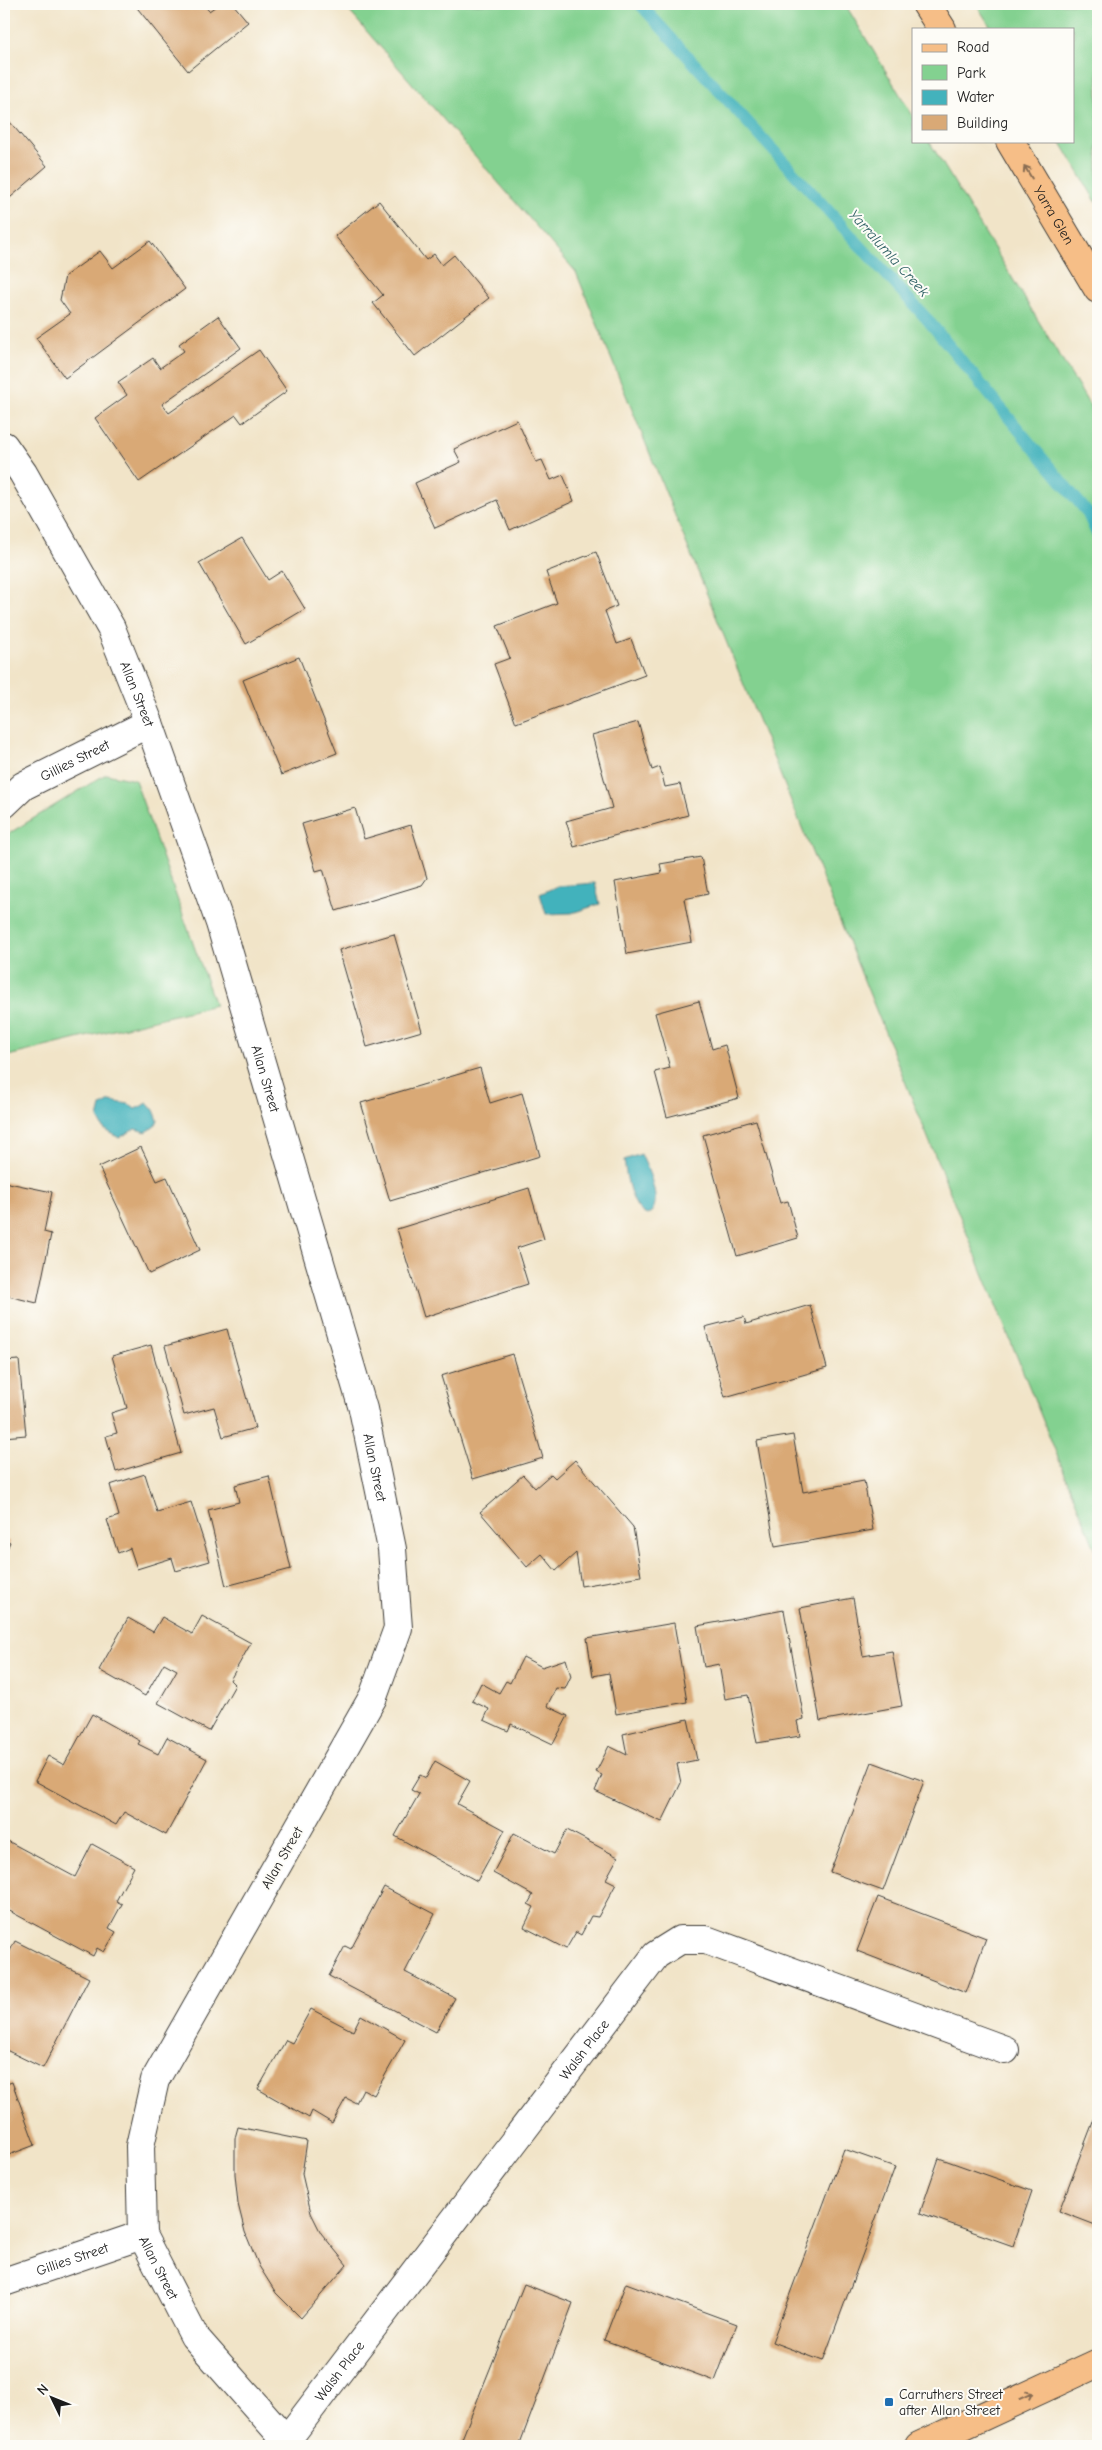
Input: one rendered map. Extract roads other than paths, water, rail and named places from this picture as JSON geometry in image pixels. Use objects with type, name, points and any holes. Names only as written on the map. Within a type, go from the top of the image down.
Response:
[{"type":"main road","points":[[926,4],[941,28]]},
{"type":"main road","name":"Yarra Glen","points":[[1011,142],[1098,289]]},
{"type":"main road","points":[[918,2446],[1098,2363]]},
{"type":"street","name":"Allan Street","points":[[4,446],[23,473],[111,628],[149,723],[220,923],[363,1409],[392,1549],[398,1628],[373,1697],[155,2080],[140,2146],[142,2235],[194,2336],[288,2444]]},
{"type":"street","name":"Gillies Street","points":[[4,804],[23,786],[149,723]]},
{"type":"street","name":"Walsh Place","points":[[288,2444],[656,1955],[680,1940],[706,1940],[1006,2050]]},
{"type":"street","name":"Gillies Street","points":[[4,2282],[142,2235]]},
{"type":"water","points":[[595,883],[600,904],[572,913],[546,914],[540,894],[557,886]]},
{"type":"water","points":[[110,1101],[129,1104],[135,1109],[148,1103],[154,1110],[158,1120],[155,1126],[146,1132],[135,1129],[119,1138],[104,1129],[98,1118],[101,1106]]},
{"type":"water","points":[[641,1154],[651,1177],[655,1196],[655,1204],[652,1211],[647,1215],[642,1212],[633,1199],[624,1160]]},
{"type":"waterway","name":"Yarralumla Creek","points":[[640,4],[926,318],[1087,512],[1098,536]]},
{"type":"place","name":"Carruthers Street after Allan Street","points":[[889,2402]]}]
